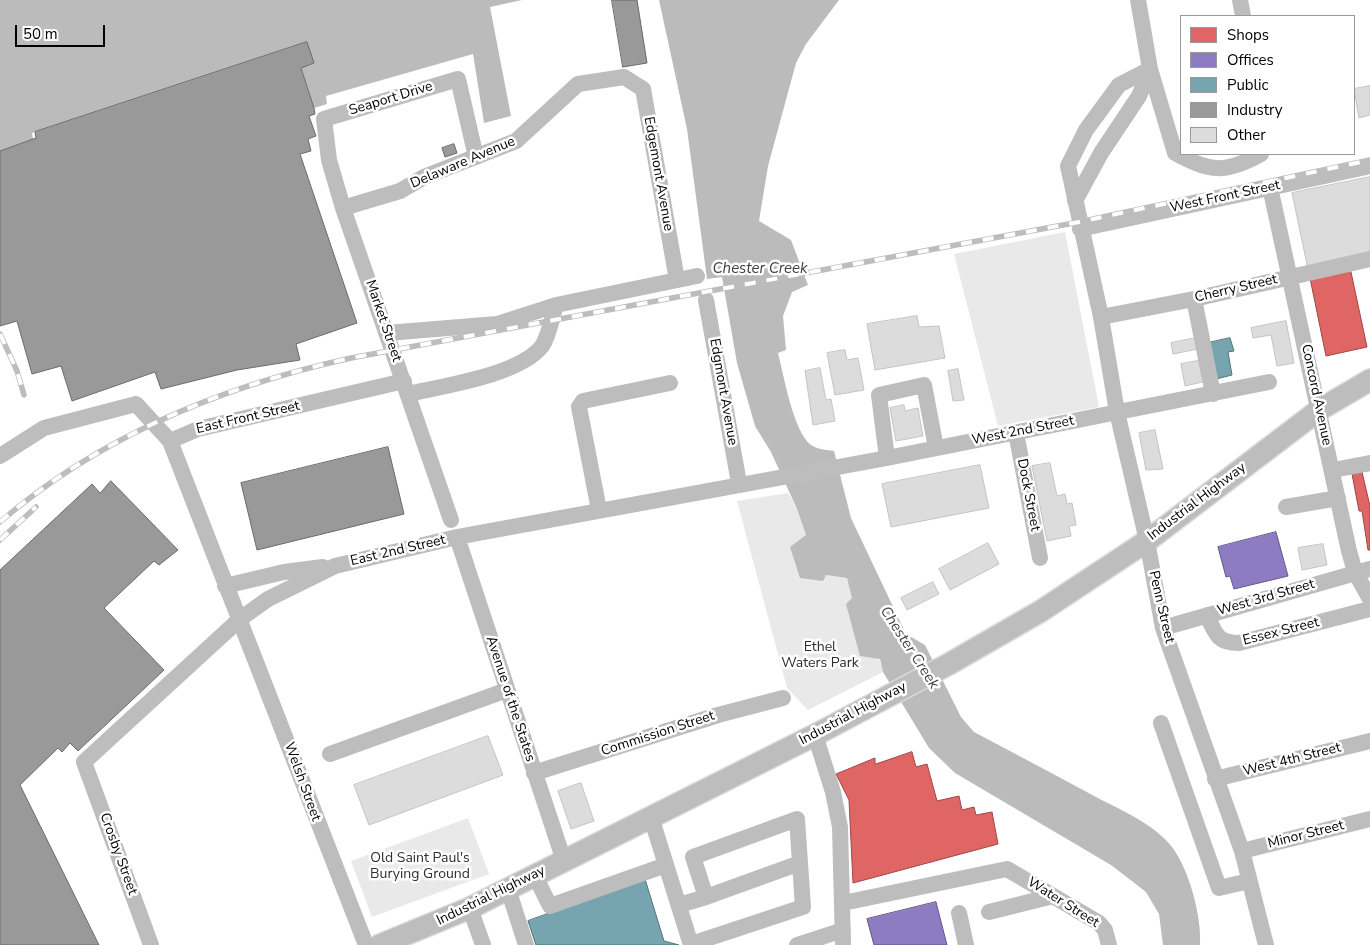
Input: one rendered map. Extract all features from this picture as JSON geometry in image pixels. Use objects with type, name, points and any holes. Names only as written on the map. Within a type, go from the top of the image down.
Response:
[{"type":"main road","name":"Industrial Highway","points":[[380,945],[470,908],[564,862],[815,735],[949,664],[1041,611],[1147,541],[1319,410],[1370,380]]},
{"type":"street","points":[[1138,0],[1150,69],[1175,153],[1202,167],[1238,166],[1258,155]]},
{"type":"street","points":[[1240,0],[1243,15]]},
{"type":"street","points":[[1075,201],[1101,153],[1139,96],[1150,69]]},
{"type":"street","name":"Penn Street","points":[[1150,69],[1119,85],[1086,130],[1068,166],[1080,229],[1101,317],[1117,412],[1147,541],[1164,628],[1215,779],[1242,851],[1266,945]]},
{"type":"street","name":"Delaware Avenue","points":[[344,208],[400,191],[424,177],[516,141],[578,84],[624,77]]},
{"type":"street","name":"Edgemont Avenue","points":[[624,77],[643,89],[677,280]]},
{"type":"street","name":"Seaport Drive","points":[[324,119],[458,79],[476,157]]},
{"type":"street","name":"Market Street","points":[[324,119],[329,160],[344,208],[451,520]]},
{"type":"street","name":"West Front Street","points":[[1080,229],[1370,166]]},
{"type":"street","name":"Concord Avenue","points":[[1270,187],[1338,498],[1370,599]]},
{"type":"street","name":"Cherry Street","points":[[1101,317],[1194,299],[1370,259]]},
{"type":"street","points":[[387,333],[496,324],[556,305],[697,276]]},
{"type":"street","points":[[1194,299],[1213,394]]},
{"type":"street","name":"Edgmont Avenue","points":[[706,300],[739,483]]},
{"type":"street","name":"East Front Street","points":[[170,441],[198,429],[502,371],[528,359],[543,345],[556,305]]},
{"type":"street","name":"West 2nd Street","points":[[777,477],[887,458],[1269,382]]},
{"type":"street","points":[[599,510],[579,407],[582,401],[670,383]]},
{"type":"street","points":[[887,458],[879,395],[924,385],[936,448]]},
{"type":"street","points":[[0,456],[44,428],[136,404],[170,441]]},
{"type":"street","name":"Dock Street","points":[[1016,432],[1040,558]]},
{"type":"street","name":"Welsh Street","points":[[170,441],[366,945]]},
{"type":"street","points":[[1333,470],[1370,463]]},
{"type":"street","name":"East 2nd Street","points":[[84,762],[240,619],[268,598],[336,566],[457,537],[777,477]]},
{"type":"street","points":[[1286,507],[1338,498]]},
{"type":"street","name":"Avenue of the States","points":[[457,537],[564,862]]},
{"type":"street","points":[[225,586],[284,572],[336,566]]},
{"type":"street","name":"West 3rd Street","points":[[1164,628],[1207,614],[1362,571]]},
{"type":"street","name":"Essex Street","points":[[1207,614],[1215,634],[1227,643],[1239,643],[1370,609]]},
{"type":"street","points":[[330,754],[507,690]]},
{"type":"street","name":"Commission Street","points":[[534,773],[718,715],[783,698]]},
{"type":"street","points":[[1160,723],[1219,888],[1249,881]]},
{"type":"street","points":[[797,945],[843,938],[840,827],[815,735]]},
{"type":"street","name":"West 4th Street","points":[[1215,779],[1370,742]]},
{"type":"street","name":"Crosby Street","points":[[84,762],[152,945]]},
{"type":"street","points":[[651,817],[691,945],[803,906],[798,819],[693,857],[706,897]]},
{"type":"street","name":"Minor Street","points":[[1242,851],[1370,819]]},
{"type":"street","points":[[679,905],[800,863]]},
{"type":"street","points":[[535,876],[550,906],[666,865]]},
{"type":"street","name":"Water Street","points":[[843,903],[1007,869],[1099,923],[1105,930],[1109,945]]},
{"type":"street","points":[[508,889],[526,945]]},
{"type":"street","points":[[990,912],[1053,896]]},
{"type":"street","points":[[470,908],[482,945]]},
{"type":"street","points":[[959,913],[966,945]]},
{"type":"green space","points":[[1065,232],[1099,407],[998,426],[954,254]]},
{"type":"green space","name":"Ethel Waters Park","points":[[788,493],[797,509],[806,536],[826,575],[847,578],[883,672],[808,710],[787,688],[737,501]]},
{"type":"green space","name":"Old Saint Paul's Burying Ground","points":[[468,818],[489,874],[372,917],[351,861]]},
{"type":"water","points":[[0,0],[522,0],[490,7],[511,116],[484,123],[473,54],[326,96],[327,104],[314,108],[301,68],[314,63],[307,42],[32,133],[33,139],[0,151]]},
{"type":"water","name":"Chester Creek","points":[[659,0],[839,0],[806,44],[796,63],[768,166],[759,221],[791,240],[808,285],[792,292],[783,316],[786,350],[778,353],[794,416],[799,428],[811,445],[834,451],[851,518],[906,634],[925,645],[961,717],[974,732],[1137,818],[1165,839],[1178,856],[1189,880],[1197,907],[1200,945],[1163,945],[1159,914],[1146,892],[1111,865],[955,773],[929,748],[883,672],[880,659],[860,656],[846,604],[852,598],[847,578],[826,575],[823,581],[800,578],[790,547],[806,535],[797,509],[771,452],[755,426],[737,363],[722,277],[707,279],[687,129]]},
{"type":"building: Shops","points":[[1351,272],[1367,347],[1326,356],[1310,278]]},
{"type":"building: Shops","points":[[1362,472],[1370,506],[1370,550],[1368,550],[1362,511],[1359,511],[1352,474]]},
{"type":"building: Shops","points":[[912,752],[916,767],[927,764],[937,801],[959,796],[962,810],[974,807],[976,815],[992,812],[998,844],[853,883],[849,800],[836,774],[875,758],[875,764]]},
{"type":"building: Offices","points":[[1276,532],[1288,576],[1234,589],[1230,576],[1226,577],[1218,547]]},
{"type":"building: Offices","points":[[936,902],[947,945],[874,945],[867,919]]},
{"type":"building: Public","points":[[1230,338],[1234,351],[1228,352],[1232,375],[1216,379],[1208,343]]},
{"type":"building: Public","points":[[645,879],[664,941],[679,945],[536,945],[528,921]]},
{"type":"building: Industry","points":[[612,0],[637,0],[647,63],[623,67]]},
{"type":"building: Industry","points":[[307,42],[314,63],[301,68],[314,108],[315,114],[309,116],[316,136],[308,139],[311,151],[300,154],[357,323],[296,344],[300,360],[237,370],[161,389],[155,372],[72,401],[61,366],[32,374],[17,321],[0,326],[0,151],[36,138],[35,132]]},
{"type":"building: Industry","points":[[454,144],[457,153],[445,157],[442,148]]},
{"type":"building: Industry","points":[[388,447],[404,514],[257,550],[241,483]]},
{"type":"building: Industry","points":[[111,481],[178,550],[159,565],[154,561],[104,608],[164,670],[78,751],[70,743],[62,752],[58,748],[20,785],[99,945],[0,945],[0,570],[92,484],[100,493]]},
{"type":"building: Other","points":[[1370,86],[1370,115],[1359,118],[1355,89]]},
{"type":"building: Other","points":[[1370,177],[1370,256],[1308,269],[1292,193]]},
{"type":"building: Other","points":[[917,316],[919,327],[939,326],[945,358],[875,370],[867,324]]},
{"type":"building: Other","points":[[1286,321],[1294,363],[1277,366],[1271,335],[1253,338],[1251,328]]},
{"type":"building: Other","points":[[1196,338],[1198,349],[1173,354],[1171,343]]},
{"type":"building: Other","points":[[845,350],[847,360],[858,358],[864,390],[835,395],[827,353]]},
{"type":"building: Other","points":[[1203,360],[1207,381],[1185,386],[1181,364]]},
{"type":"building: Other","points":[[820,368],[826,400],[831,399],[835,421],[813,425],[805,371]]},
{"type":"building: Other","points":[[958,369],[964,400],[953,401],[948,371]]},
{"type":"building: Other","points":[[904,405],[905,411],[918,408],[923,436],[896,441],[890,408]]},
{"type":"building: Other","points":[[1155,430],[1163,469],[1146,470],[1139,433]]},
{"type":"building: Other","points":[[1050,463],[1057,496],[1065,494],[1067,504],[1072,503],[1076,525],[1069,526],[1071,536],[1047,541],[1032,466]]},
{"type":"building: Other","points":[[980,465],[989,508],[891,527],[882,484]]},
{"type":"building: Other","points":[[988,543],[999,564],[950,590],[939,569]]},
{"type":"building: Other","points":[[1323,544],[1327,565],[1302,570],[1298,548]]},
{"type":"building: Other","points":[[933,582],[939,594],[907,610],[901,598]]},
{"type":"building: Other","points":[[488,736],[503,775],[369,825],[354,785]]},
{"type":"building: Other","points":[[581,783],[594,821],[571,829],[558,791]]},
{"type":"railway","points":[[0,522],[39,491],[79,464],[121,440],[165,418],[210,400],[256,383],[303,370],[351,358],[1079,222],[1370,160]]},
{"type":"railway","points":[[0,334],[17,371],[24,395]]},
{"type":"railway","points":[[0,540],[36,507]]}]
